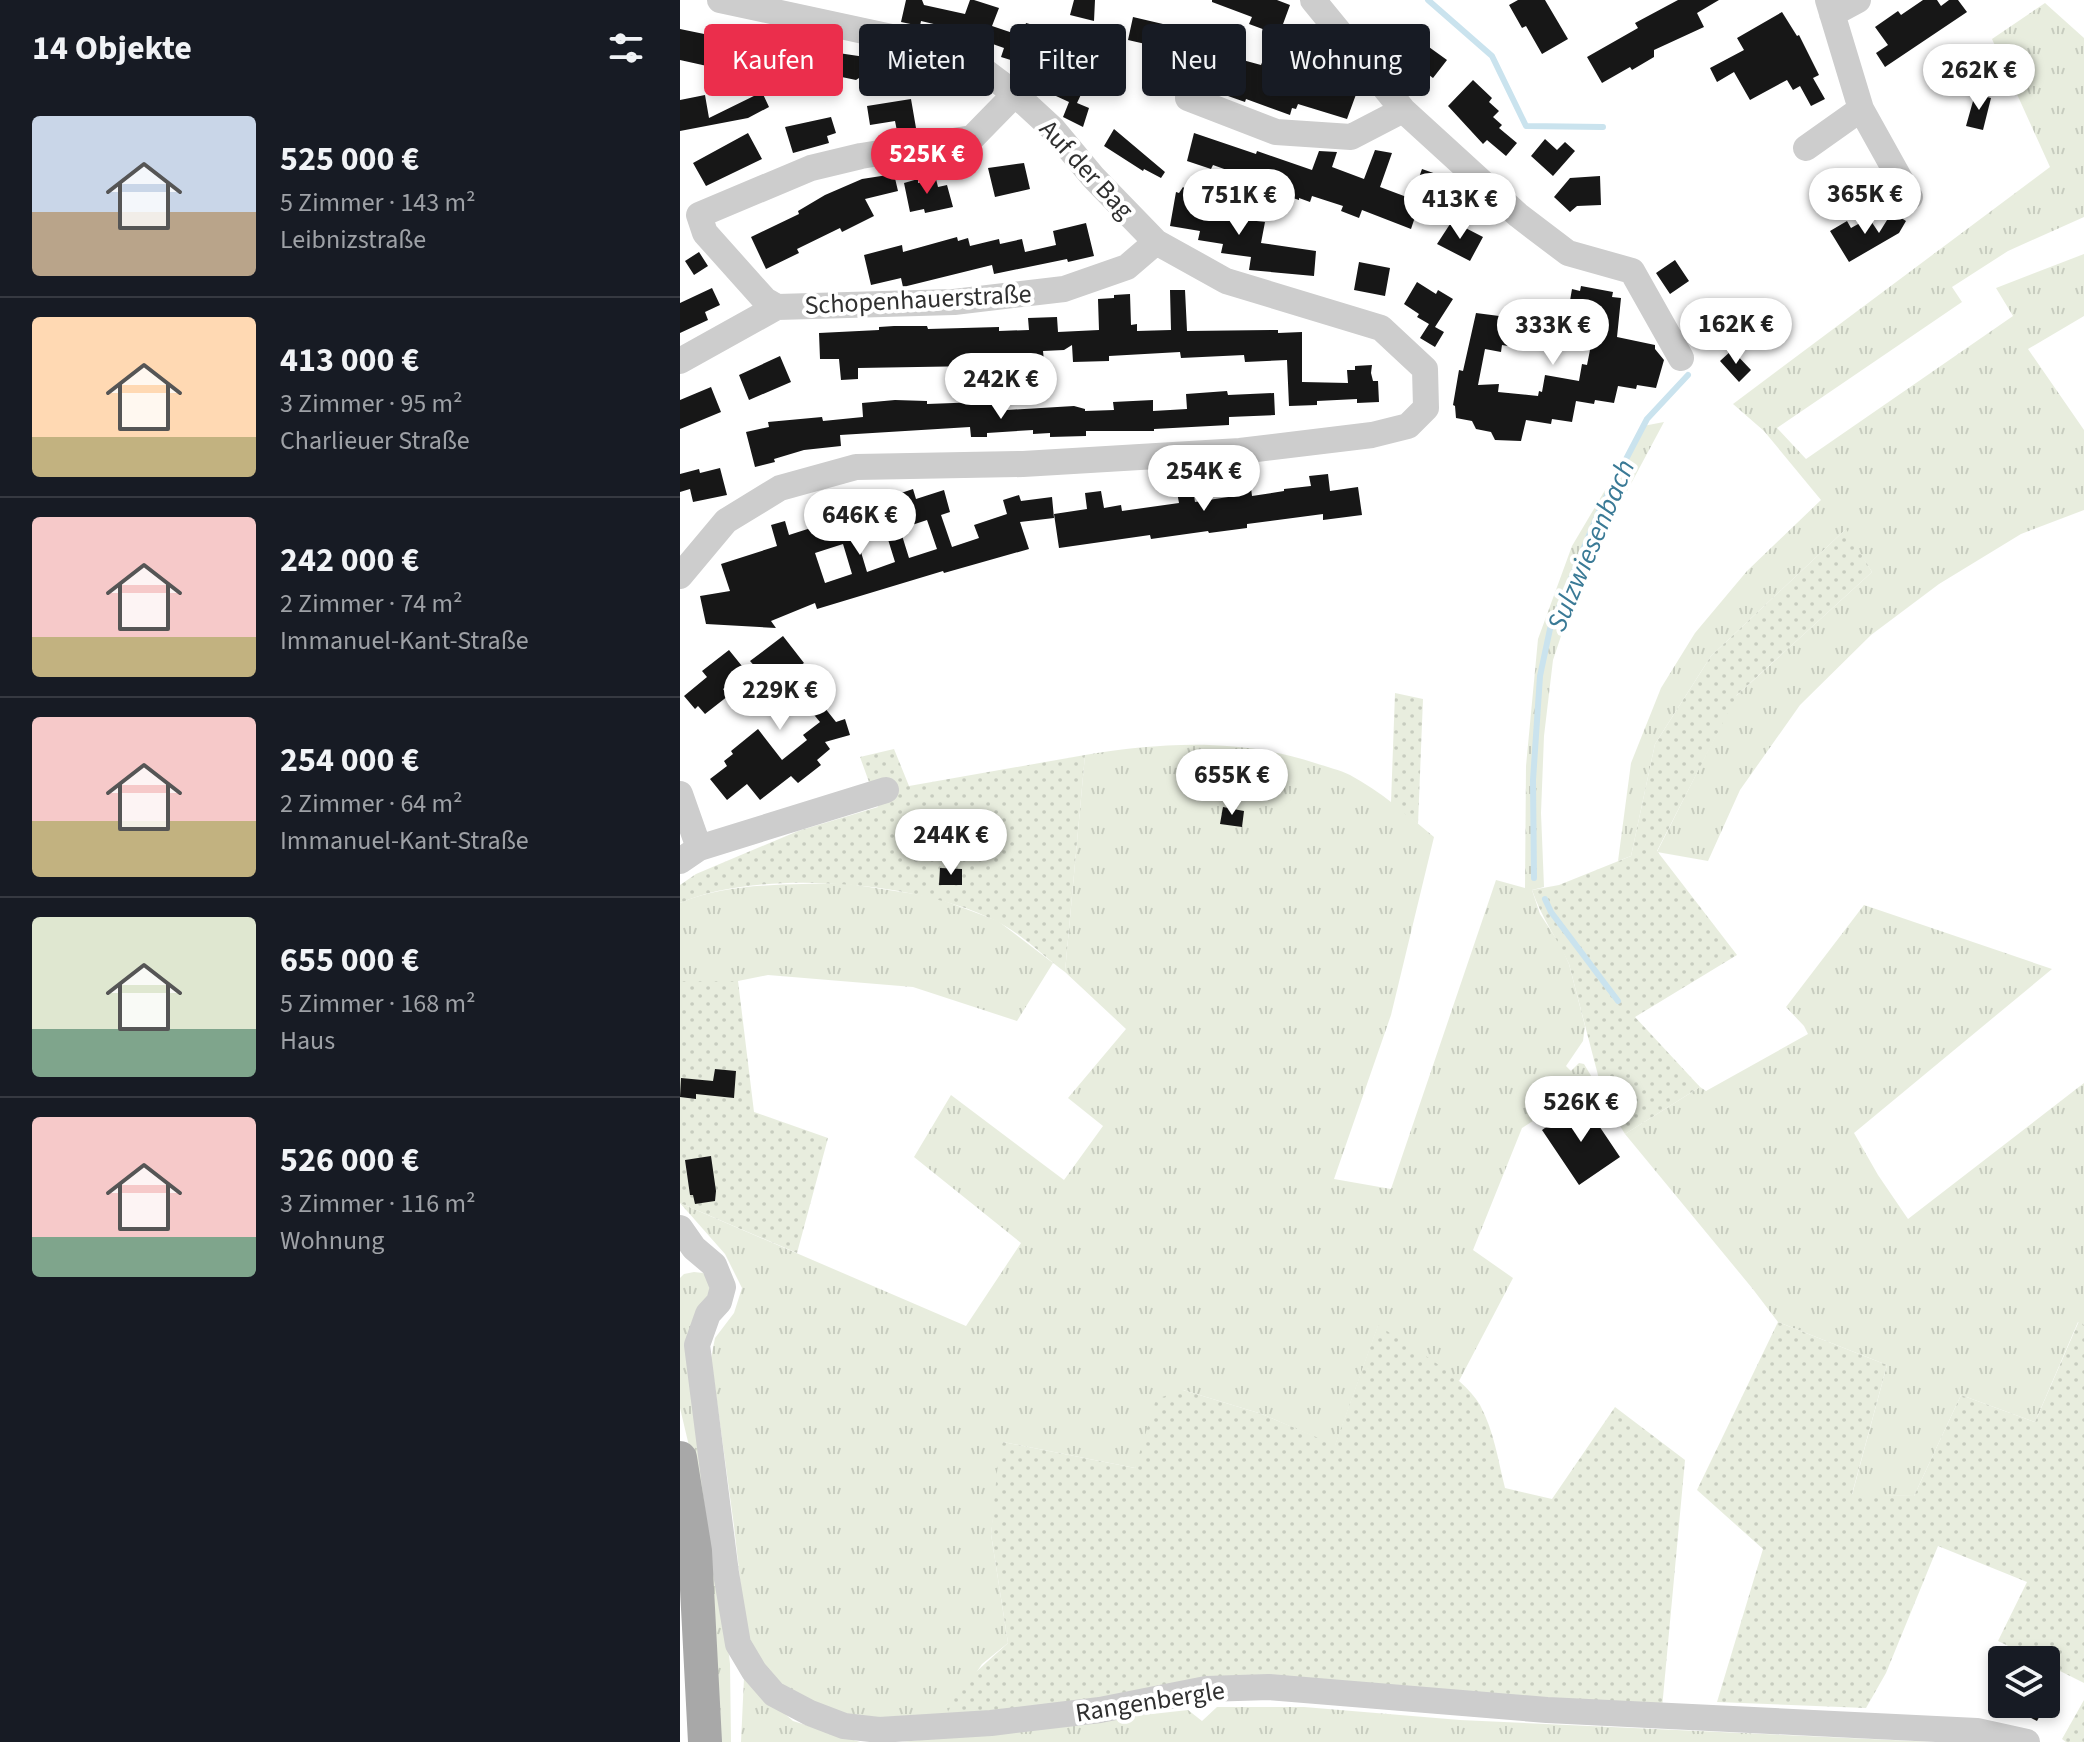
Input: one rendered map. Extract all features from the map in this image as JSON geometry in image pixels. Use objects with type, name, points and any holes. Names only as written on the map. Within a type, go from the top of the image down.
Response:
[{"type":"main road","points":[[680,1458],[695,1551],[705,1742]]},
{"type":"street","name":"Auf der Bag","points":[[720,0],[933,46],[974,63],[1010,90]]},
{"type":"street","points":[[1313,0],[1403,110],[1518,215],[1568,253],[1632,271],[1681,358]]},
{"type":"street","points":[[1858,0],[1830,7],[1861,109],[1910,197]]},
{"type":"street","points":[[777,307],[765,300],[705,233],[699,215],[811,168],[861,156],[972,138],[1013,96]]},
{"type":"street","name":"Auf der Bag","points":[[680,576],[726,521],[780,488],[856,467],[1023,464],[1240,451],[1372,435],[1408,426],[1426,408],[1425,369],[1381,328],[1226,281],[1156,242],[1093,177],[1053,129],[1017,96]]},
{"type":"street","points":[[1188,98],[1276,132],[1351,137],[1403,110]]},
{"type":"street","points":[[1806,148],[1861,109]]},
{"type":"street","name":"Schopenhauerstraße","points":[[680,361],[777,307],[954,302],[1064,289],[1127,267],[1156,242]]},
{"type":"street","points":[[680,794],[690,854],[886,790]]},
{"type":"street","name":"Rangenbergle","points":[[685,1245],[714,1265],[723,1287],[719,1302],[708,1314],[697,1345],[738,1644],[754,1671],[774,1694],[844,1726],[879,1730],[916,1729],[1100,1710],[1206,1689],[1269,1687],[1547,1710],[1977,1731],[2027,1742]]},
{"type":"green space","points":[[2045,3],[2084,38],[2084,217],[2008,251],[1952,287],[1962,302],[1777,428],[1806,459],[2013,316],[1996,288],[2084,254],[2084,316],[2028,349],[2084,430],[2084,510],[2021,534],[1939,584],[1871,635],[1800,705],[1740,790],[1708,861],[1657,852],[1735,697],[1872,572],[1845,530],[1711,656],[1655,744],[1631,856],[1618,861],[1631,763],[1661,688],[1695,633],[1747,571],[1821,500],[1764,431],[1733,404],[2050,167],[1992,39]]},
{"type":"green space","points":[[1664,422],[1580,579],[1553,660],[1544,736],[1541,813],[1544,887],[1532,890],[1540,914],[1569,964],[1585,1026],[1583,1041],[1566,1066],[1571,1071],[1579,1063],[1584,1064],[1596,1084],[1599,1099],[1595,1106],[1586,1093],[1566,1106],[1562,1102],[1522,1128],[1473,1250],[1513,1278],[1459,1381],[1378,1326],[1335,1446],[1262,1414],[1183,1390],[1135,1468],[1003,1442],[991,1534],[1008,1643],[982,1664],[946,1717],[883,1721],[829,1710],[776,1685],[747,1642],[711,1358],[715,1338],[734,1313],[742,1288],[725,1254],[680,1203],[966,1326],[1021,1243],[914,1157],[951,1095],[1064,1180],[1103,1126],[1068,1098],[1126,1029],[1065,972],[1085,755],[1172,745],[1258,749],[1338,770],[1372,788],[1434,837],[1391,1015],[1334,1179],[1391,1189],[1496,880],[1525,888],[1526,766],[1538,639],[1572,546],[1643,426]]},
{"type":"green space","points":[[1846,529],[1872,572],[1737,695],[1657,851],[1737,955],[1635,1017],[1700,1087],[1625,1134],[1605,1102],[1569,964],[1532,890],[1559,885],[1631,856],[1655,744],[1711,656]]},
{"type":"green space","points":[[1395,693],[1423,699],[1418,824],[1391,803]]},
{"type":"green space","points":[[894,749],[909,786],[1085,755],[1065,972],[996,921],[963,907],[883,888],[839,884],[752,885],[713,892],[680,903],[680,885],[696,874],[798,831],[878,807],[860,757]]},
{"type":"green space","points":[[843,883],[934,897],[998,921],[1053,963],[1017,1021],[913,987],[768,975],[738,981],[680,981],[680,903],[739,888]]},
{"type":"green space","points":[[1864,905],[2052,969],[1854,1133],[1908,1219],[2084,1083],[2084,1325],[2078,1322],[2035,1422],[1961,1395],[1914,1496],[1852,1495],[1887,1365],[1778,1322],[1625,1134],[1700,1087],[1706,1091],[1808,1034],[1786,1007]]},
{"type":"green space","points":[[680,981],[738,981],[754,1112],[828,1138],[797,1253],[680,1203]]},
{"type":"green space","points":[[694,1272],[703,1273],[712,1281],[702,1309],[730,1664],[731,1742],[715,1742],[693,1463],[680,1408],[680,1278]]},
{"type":"green space","points":[[2079,1321],[2084,1325],[2084,1683],[2060,1671],[2060,1646],[2008,1646],[1998,1641],[2027,1582],[1938,1546],[1886,1673],[1866,1708],[1717,1702],[1763,1549],[1697,1490],[1778,1322],[1887,1365],[1852,1494],[1914,1496],[1961,1395],[2035,1422]]},
{"type":"green space","points":[[1378,1325],[1447,1371],[1471,1393],[1489,1425],[1505,1488],[1552,1499],[1615,1407],[1685,1460],[1662,1708],[1215,1680],[1098,1701],[946,1717],[957,1689],[1008,1643],[991,1534],[999,1452],[1003,1442],[1135,1468],[1156,1399],[1183,1390],[1262,1414],[1335,1445]]},
{"type":"green space","points":[[744,1678],[793,1721],[860,1742],[741,1742]]},
{"type":"green space","points":[[2084,1700],[2084,1742],[2066,1742],[2062,1739]]},
{"type":"green space","points":[[1217,1707],[1304,1707],[1460,1720],[1935,1742],[902,1742],[1188,1710],[1202,1721]]},
{"type":"building","points":[[906,0],[922,0],[924,5],[965,14],[970,0],[999,8],[993,24],[901,22]]},
{"type":"building","points":[[1074,0],[1095,0],[1094,21],[1070,15]]},
{"type":"building","points":[[1277,0],[1290,5],[1283,24],[1262,24],[1262,29],[1249,24],[1252,17],[1212,2]]},
{"type":"building","points":[[1518,0],[1545,0],[1568,39],[1542,54],[1509,5]]},
{"type":"building","points":[[1678,0],[1719,0],[1697,13],[1704,27],[1654,50],[1654,57],[1602,83],[1587,57],[1638,28],[1635,23]]},
{"type":"building","points":[[1923,0],[1937,0],[1941,6],[1949,0],[1958,0],[1967,12],[1885,67],[1876,53],[1888,45],[1875,27],[1898,11],[1901,15]]},
{"type":"building","points":[[1782,12],[1799,35],[1819,75],[1813,78],[1825,99],[1811,106],[1800,86],[1793,90],[1787,80],[1750,100],[1734,72],[1717,82],[1710,68],[1744,50],[1737,38]]},
{"type":"building","points":[[1133,17],[1163,24],[1142,24],[1142,43],[1128,40]]},
{"type":"building","points":[[994,27],[1010,32],[1010,60],[1001,57],[1004,48],[994,44]]},
{"type":"building","points":[[680,29],[704,34],[704,65],[680,60]]},
{"type":"building","points":[[1430,48],[1447,60],[1433,78],[1430,76]]},
{"type":"building","points":[[843,54],[859,56],[859,78],[843,77]]},
{"type":"building","points":[[1246,61],[1261,65],[1262,62],[1262,96],[1355,96],[1347,119],[1298,104],[1296,109],[1292,108],[1290,115],[1246,99],[1245,102],[1228,96],[1246,96]]},
{"type":"building","points":[[1473,80],[1492,98],[1489,102],[1499,111],[1493,117],[1502,125],[1499,128],[1517,143],[1506,156],[1487,140],[1483,144],[1448,106]]},
{"type":"building","points":[[1975,94],[1991,98],[1983,130],[1966,126]]},
{"type":"building","points":[[704,95],[709,118],[754,96],[764,96],[769,107],[748,118],[680,131],[680,100]]},
{"type":"building","points":[[1056,96],[1080,96],[1077,103],[1089,108],[1083,127],[1063,117],[1069,102]]},
{"type":"building","points":[[911,99],[916,128],[897,131],[895,121],[870,125],[867,106]]},
{"type":"building","points":[[831,117],[836,133],[827,136],[829,143],[793,153],[785,127]]},
{"type":"building","points":[[1114,129],[1165,172],[1161,178],[1143,171],[1104,146]]},
{"type":"building","points":[[748,133],[762,159],[706,186],[693,163]]},
{"type":"building","points":[[1194,133],[1312,170],[1319,151],[1337,152],[1332,167],[1364,179],[1375,150],[1392,153],[1380,187],[1420,202],[1411,229],[1362,210],[1359,218],[1341,211],[1343,206],[1312,196],[1310,202],[1299,200],[1277,193],[1279,189],[1213,165],[1211,169],[1187,161]]},
{"type":"building","points":[[1545,139],[1557,150],[1565,142],[1575,151],[1553,176],[1531,156]]},
{"type":"building","points":[[1024,163],[1030,189],[995,197],[988,168]]},
{"type":"building","points":[[1422,169],[1439,175],[1433,192],[1416,186]]},
{"type":"building","points":[[894,174],[898,191],[865,199],[874,216],[797,249],[799,253],[766,269],[751,237],[799,214],[798,211],[825,195],[862,179]]},
{"type":"building","points":[[1600,176],[1601,205],[1577,206],[1570,212],[1554,197],[1570,178]]},
{"type":"building","points":[[918,179],[918,183],[936,179],[938,187],[947,185],[953,207],[925,213],[924,209],[910,212],[904,183]]},
{"type":"building","points":[[1183,187],[1192,194],[1213,198],[1210,217],[1247,223],[1248,220],[1265,222],[1261,243],[1316,251],[1314,276],[1249,270],[1251,257],[1221,253],[1223,244],[1198,240],[1200,231],[1170,226],[1176,192],[1179,193]]},
{"type":"building","points":[[1892,212],[1906,221],[1899,233],[1849,262],[1830,231],[1847,221],[1851,228],[1869,218],[1879,233]]},
{"type":"building","points":[[1452,221],[1483,237],[1470,261],[1437,244]]},
{"type":"building","points":[[1086,223],[1094,256],[994,274],[992,265],[903,287],[901,278],[871,285],[864,255],[902,245],[903,252],[957,237],[958,241],[968,238],[970,246],[999,239],[1000,244],[1022,239],[1025,252],[1056,245],[1053,231]]},
{"type":"building","points":[[699,252],[708,266],[694,275],[685,261]]},
{"type":"building","points":[[1675,260],[1689,281],[1670,294],[1656,273]]},
{"type":"building","points":[[1359,262],[1390,268],[1385,296],[1354,290]]},
{"type":"building","points":[[1417,282],[1436,294],[1438,290],[1453,299],[1435,327],[1444,332],[1435,347],[1420,338],[1429,324],[1404,304]]},
{"type":"building","points":[[1581,286],[1613,292],[1612,297],[1621,298],[1617,337],[1655,345],[1664,360],[1656,388],[1618,386],[1614,403],[1576,401],[1572,422],[1552,419],[1551,424],[1526,420],[1521,441],[1495,440],[1491,432],[1476,429],[1472,421],[1456,418],[1453,405],[1459,370],[1463,371],[1476,313],[1507,317],[1509,308],[1542,314],[1535,351],[1502,345],[1501,352],[1485,349],[1478,385],[1499,384],[1498,392],[1538,396],[1539,391],[1542,392],[1545,375],[1579,381],[1582,364],[1587,365],[1593,335],[1577,332],[1566,324],[1572,289],[1580,291]]},
{"type":"building","points":[[712,288],[720,305],[705,312],[708,320],[680,333],[680,303]]},
{"type":"building","points":[[1170,290],[1185,290],[1187,331],[1302,332],[1302,382],[1348,383],[1347,370],[1372,365],[1373,381],[1378,381],[1379,402],[1357,403],[1357,399],[1289,406],[1287,360],[1245,362],[1244,355],[1181,358],[1180,352],[1109,356],[1109,361],[1073,362],[1072,345],[1064,350],[1043,351],[1044,361],[977,366],[858,368],[858,379],[841,380],[839,359],[820,359],[819,333],[879,330],[879,327],[894,326],[1029,330],[1028,318],[1057,317],[1058,332],[1099,330],[1098,299],[1114,298],[1114,295],[1130,294],[1131,325],[1137,324],[1137,331],[1171,330]]},
{"type":"building","points":[[1732,350],[1751,370],[1739,382],[1720,361]]},
{"type":"building","points":[[780,356],[791,382],[749,400],[739,375]]},
{"type":"building","points":[[711,387],[721,412],[680,429],[680,400]]},
{"type":"building","points":[[1227,391],[1228,395],[1274,393],[1275,415],[1229,417],[1229,425],[1154,431],[1086,431],[1086,436],[1050,437],[1050,433],[1033,434],[1033,430],[971,437],[970,427],[840,435],[841,446],[804,450],[755,467],[746,432],[769,427],[768,422],[863,417],[862,403],[895,400],[927,401],[927,404],[1007,401],[1007,410],[1074,406],[1085,411],[1114,410],[1113,402],[1153,400],[1153,411],[1187,409],[1186,394]]},
{"type":"building","points":[[720,468],[727,495],[693,502],[690,489],[680,492],[680,474]]},
{"type":"building","points":[[1328,474],[1330,491],[1358,487],[1362,515],[1323,520],[1323,514],[1247,524],[1247,528],[1209,533],[1151,539],[1150,535],[1059,548],[1054,514],[1087,509],[1085,493],[1101,491],[1104,508],[1121,505],[1122,511],[1179,503],[1177,492],[1193,489],[1195,502],[1235,496],[1233,482],[1250,480],[1252,496],[1311,486],[1309,476]]},
{"type":"building","points":[[913,489],[916,499],[944,490],[950,512],[941,515],[952,547],[979,538],[974,525],[1007,514],[1003,500],[1019,495],[1021,501],[1052,497],[1054,518],[1020,522],[1029,549],[817,609],[815,603],[771,621],[776,628],[706,624],[700,596],[730,591],[721,564],[777,546],[771,525],[785,521],[789,535],[817,526],[812,512],[827,507],[832,524],[859,515],[855,501],[869,497],[875,513],[902,504],[898,494]],"holes":[[[927,520],[937,549],[909,558],[900,529]],[[886,533],[895,562],[867,572],[858,542]],[[843,544],[852,574],[825,583],[815,553]]]},
{"type":"building","points":[[783,636],[804,663],[797,668],[816,691],[813,693],[836,722],[845,719],[850,735],[825,742],[830,749],[817,760],[821,765],[798,783],[791,776],[760,800],[747,784],[727,800],[710,779],[727,766],[724,761],[733,754],[731,751],[758,729],[782,760],[807,740],[803,735],[820,722],[800,698],[790,705],[750,661]]},
{"type":"building","points":[[729,650],[746,671],[723,689],[728,696],[705,714],[698,706],[695,709],[684,696],[707,677],[702,671]]},
{"type":"building","points":[[1223,807],[1244,811],[1242,827],[1220,824]]},
{"type":"building","points":[[940,868],[962,869],[962,885],[939,885]]},
{"type":"building","points":[[715,1069],[736,1071],[734,1098],[696,1094],[696,1099],[680,1097],[681,1078],[713,1081]]},
{"type":"building","points":[[1583,1102],[1620,1157],[1579,1185],[1542,1130]]},
{"type":"building","points":[[711,1156],[715,1201],[695,1204],[693,1195],[690,1195],[685,1160]]},
{"type":"waterway","name":"Sulzwiesenbach","points":[[1428,0],[1492,56],[1526,126],[1603,127]]},
{"type":"waterway","name":"Sulzwiesenbach","points":[[1534,878],[1533,780],[1540,676],[1550,629],[1600,509],[1647,419],[1688,375]]},
{"type":"waterway","name":"Sulzwiesenbach","points":[[1545,899],[1551,912],[1618,1001]]}]
